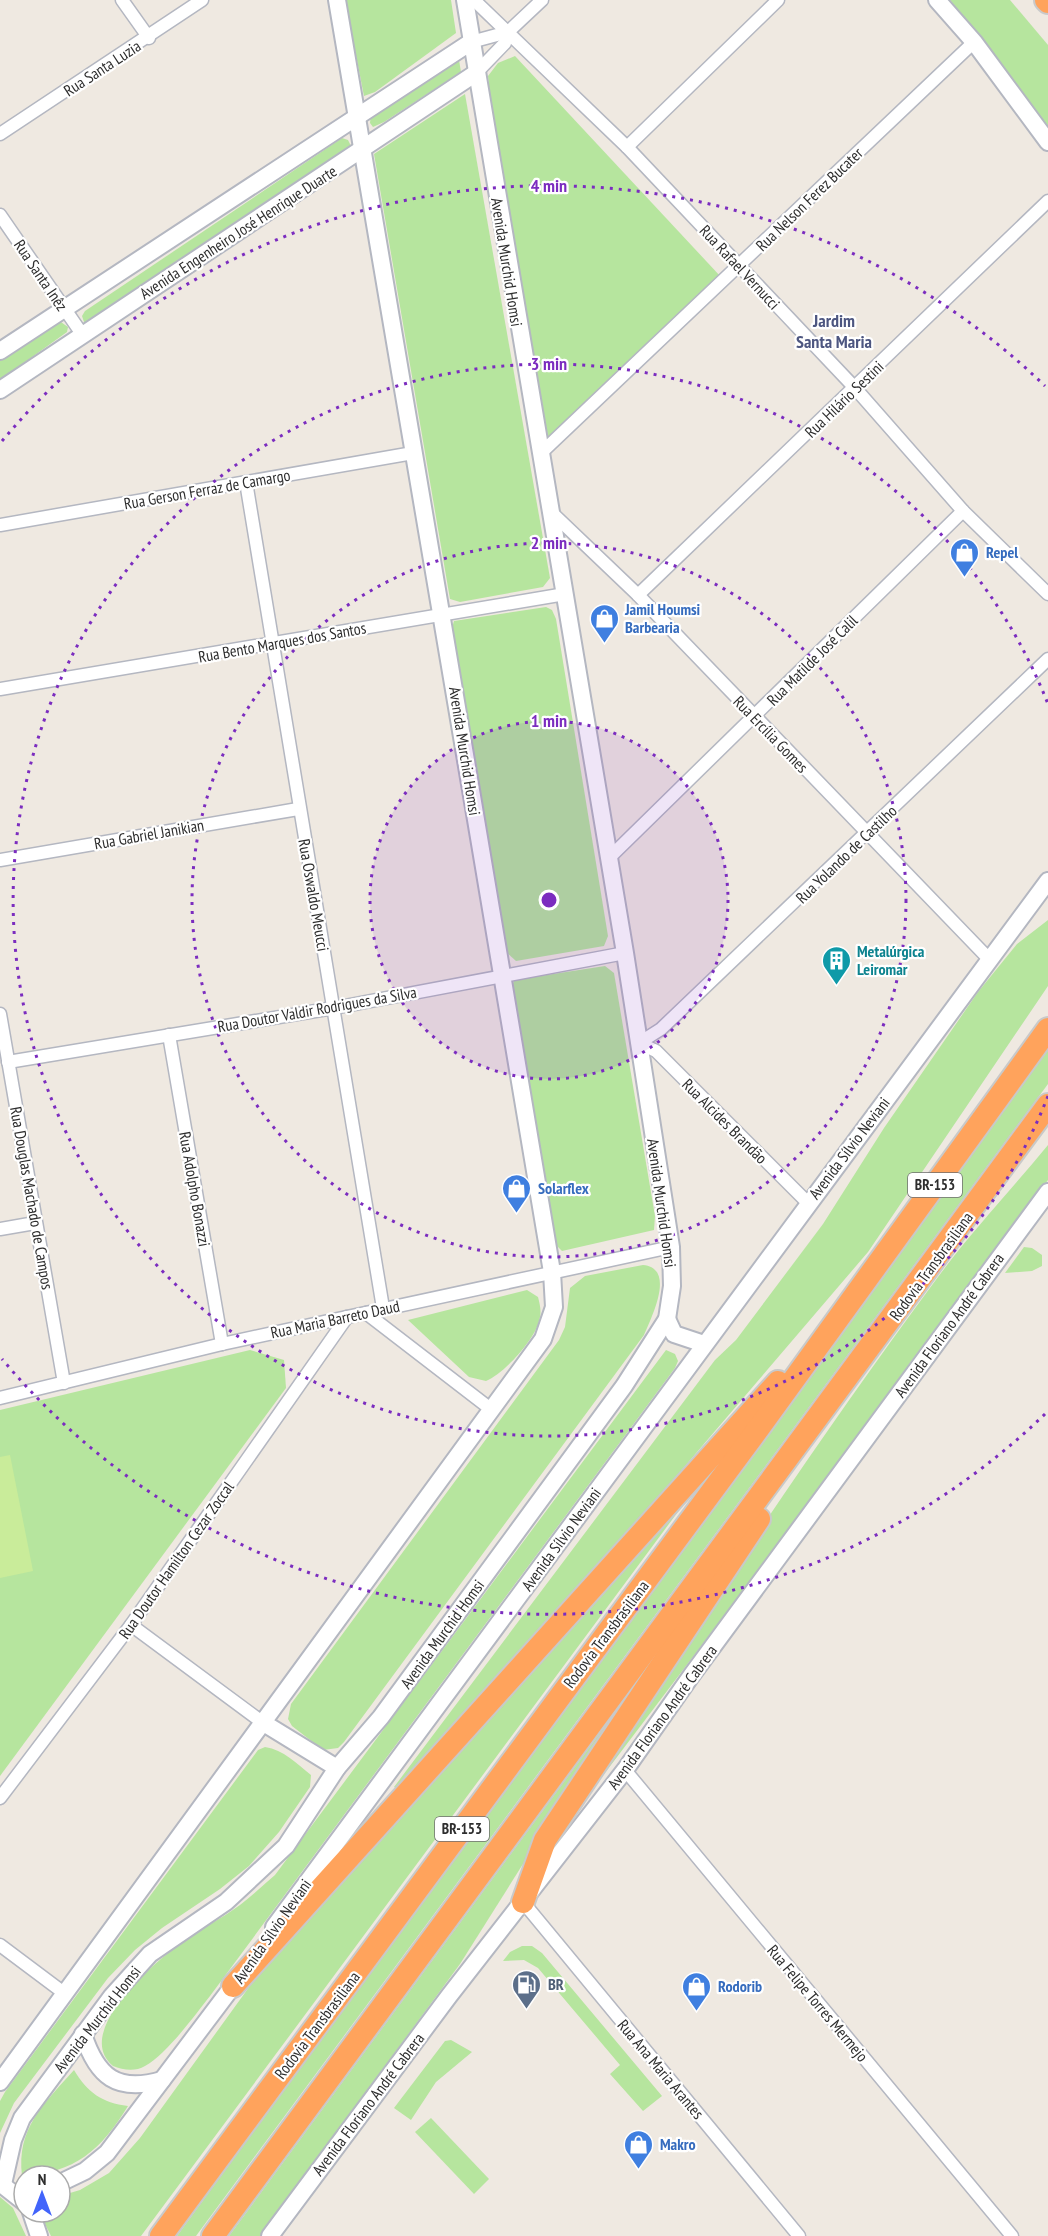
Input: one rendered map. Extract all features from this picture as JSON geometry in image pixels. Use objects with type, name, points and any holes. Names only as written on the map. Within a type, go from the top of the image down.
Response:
[{"type":"highway","name":"Rodovia Transbrasiliana","points":[[161,2236],[799,1372],[1048,1029]]},
{"type":"highway","name":"Rodovia Transbrasiliana","points":[[213,2236],[1048,1105]]},
{"type":"highway","points":[[233,1986],[775,1384],[799,1372]]},
{"type":"highway","points":[[523,1902],[545,1840],[788,1475],[796,1448]]},
{"type":"main road","name":"Avenida Murchid Homsi","points":[[0,2082],[543,1339],[554,1307],[552,1272],[501,976],[444,614],[413,453],[364,147],[337,0]]},
{"type":"main road","name":"Avenida Murchid Homsi","points":[[9,2186],[13,2140],[22,2118],[83,2034],[150,1954],[226,1902],[285,1846],[337,1768],[381,1717],[564,1469],[624,1386],[667,1319],[672,1286],[670,1247],[639,1042],[465,0]]},
{"type":"main road","points":[[937,0],[974,42],[1048,142]]},
{"type":"main road","name":"Avenida Engenheiro José Henrique Duarte","points":[[0,351],[62,308],[471,42]]},
{"type":"main road","name":"Avenida Engenheiro José Henrique Duarte","points":[[0,390],[477,74]]},
{"type":"main road","name":"Avenida Sílvio Neviani","points":[[72,2176],[86,2170],[107,2153],[233,1986],[305,1884],[1048,881]]},
{"type":"main road","name":"Avenida Floriano André Cabrera","points":[[270,2236],[449,1996],[625,1770],[1048,1192]]},
{"type":"main road","points":[[667,1319],[674,1334],[704,1344]]},
{"type":"main road","points":[[262,1722],[337,1768]]},
{"type":"main road","points":[[83,2034],[91,2059],[104,2074],[121,2084],[141,2085],[162,2080]]},
{"type":"street","points":[[122,0],[149,38]]},
{"type":"street","name":"Rua Santa Luzia","points":[[0,134],[149,38],[202,0]]},
{"type":"street","name":"Rua Rafael Vernucci","points":[[474,0],[627,147],[855,388],[963,511],[1048,594]]},
{"type":"street","points":[[471,42],[508,32],[542,0]]},
{"type":"street","points":[[627,147],[778,0]]},
{"type":"street","points":[[477,74],[505,43],[508,32]]},
{"type":"street","name":"Rua Nelson Ferez Bucater","points":[[540,454],[974,42]]},
{"type":"street","name":"Rua Hilário Sestini","points":[[638,596],[1048,201]]},
{"type":"street","name":"Rua Santa Inêz","points":[[0,215],[82,334]]},
{"type":"street","name":"Rua Gerson Ferraz de Camargo","points":[[0,525],[413,453]]},
{"type":"street","name":"Rua Oswaldo Meucci","points":[[246,482],[274,645],[298,809],[334,1008],[383,1308]]},
{"type":"street","name":"Rua Ercília Gomes","points":[[550,511],[638,596],[989,959]]},
{"type":"street","name":"Rua Matilde José Calil","points":[[608,859],[963,511]]},
{"type":"street","name":"Rua Bento Marques dos Santos","points":[[0,689],[274,645],[565,594]]},
{"type":"street","name":"Rua Yolando de Castilho","points":[[639,1042],[660,1029],[1048,659]]},
{"type":"street","name":"Rua Gabriel Janikian","points":[[0,860],[298,809]]},
{"type":"street","name":"Rua Doutor Valdir Rodrigues da Silva","points":[[8,1062],[334,1008],[624,953]]},
{"type":"street","name":"Rua Douglas Machado de Campos","points":[[0,1014],[64,1383]]},
{"type":"street","name":"Rua Adolpho Bonazzi","points":[[169,1035],[222,1344]]},
{"type":"street","name":"Rua Alcides Brandão","points":[[639,1042],[656,1051],[808,1203]]},
{"type":"street","points":[[0,1229],[36,1223]]},
{"type":"street","name":"Rua Maria Barreto Daud","points":[[0,1398],[222,1344],[670,1247]]},
{"type":"street","points":[[366,1313],[492,1410]]},
{"type":"street","name":"Rua Doutor Hamilton Cezar Zoccal","points":[[0,1798],[131,1624],[347,1317]]},
{"type":"street","points":[[131,1624],[262,1722]]},
{"type":"street","name":"Rua Felipe Torres Mermejo","points":[[625,1770],[1012,2236]]},
{"type":"street","name":"Rua Ana Maria Arantes","points":[[523,1902],[799,2236]]},
{"type":"street","points":[[0,1945],[64,1993]]},
{"type":"green space","points":[[345,0],[451,0],[456,33],[375,92],[364,96]]},
{"type":"green space","points":[[950,0],[1010,0],[1048,45],[1048,128]]},
{"type":"green space","points":[[515,56],[721,277],[548,437],[490,101],[488,76],[498,63]]},
{"type":"green space","points":[[452,60],[459,60],[461,72],[373,127],[370,123],[371,113]]},
{"type":"green space","points":[[465,94],[550,578],[543,587],[460,602],[450,599],[374,154]]},
{"type":"green space","points":[[342,138],[348,140],[351,146],[348,152],[90,323],[84,322],[82,316],[85,311]]},
{"type":"green space","points":[[58,320],[68,327],[67,332],[0,380],[0,360]]},
{"type":"green space","points":[[546,607],[552,610],[556,619],[608,936],[604,946],[516,961],[506,952],[451,631],[454,621]]},
{"type":"green space","points":[[1048,920],[1048,986],[868,1252],[550,1624],[400,1790],[394,1787],[715,1360],[736,1340],[823,1224],[884,1128],[978,992],[1017,944]]},
{"type":"green space","points":[[605,966],[614,973],[655,1216],[654,1230],[562,1251],[556,1245],[511,991],[514,980]]},
{"type":"green space","points":[[1048,1046],[1048,1084],[196,2236],[177,2236]]},
{"type":"green space","points":[[1048,1145],[1048,1180],[909,1364],[904,1378],[564,1827],[701,1618],[889,1344],[951,1260]]},
{"type":"green space","points":[[1024,1247],[1032,1248],[1042,1255],[1042,1266],[1032,1271],[1005,1273]]},
{"type":"green space","points":[[643,1265],[653,1268],[660,1283],[656,1305],[644,1335],[344,1742],[338,1748],[323,1750],[292,1726],[288,1719],[291,1704],[559,1340],[565,1327],[570,1288],[585,1276]]},
{"type":"green space","points":[[527,1290],[538,1297],[540,1309],[539,1321],[532,1337],[510,1364],[486,1381],[469,1377],[408,1320]]},
{"type":"green space","points":[[250,1350],[284,1360],[286,1388],[0,1776],[0,1410]]},
{"type":"green space","points":[[666,1350],[675,1354],[678,1361],[675,1368],[210,1996],[180,2034],[153,2061],[133,2070],[113,2066],[103,2052],[103,2035],[110,2017],[122,1999],[137,1981],[169,1952],[240,1905],[275,1875]]},
{"type":"green space","points":[[10,1455],[33,1571],[0,1578],[0,1457]]},
{"type":"green space","points":[[681,1502],[683,1505],[141,2236],[51,2236],[45,2224],[72,2224],[72,2192],[109,2173],[140,2138],[273,1954]]},
{"type":"green space","points":[[639,1680],[460,1964],[260,2236],[229,2236]]},
{"type":"green space","points":[[265,1747],[284,1754],[311,1775],[310,1787],[279,1832],[249,1866],[220,1889],[162,1928],[135,1950],[108,1978],[14,2103],[0,2133],[0,2101],[5,2092],[258,1750]]},
{"type":"green space","points":[[522,1946],[532,1946],[542,1953],[662,2096],[643,2111],[610,2074],[620,2065],[538,1968],[524,1960],[503,1961],[510,1952]]},
{"type":"green space","points":[[451,2040],[472,2052],[436,2082],[411,2120],[394,2108],[445,2041]]},
{"type":"green space","points":[[74,2070],[96,2095],[110,2102],[128,2106],[97,2147],[72,2164],[21,2164],[23,2144],[28,2130],[43,2106]]},
{"type":"green space","points":[[431,2118],[489,2179],[474,2194],[415,2132]]},
{"type":"green space","points":[[0,2197],[12,2207],[12,2224],[20,2224],[26,2236],[0,2236]]},
{"type":"place","name":"Repel","points":[[965,578]]},
{"type":"place","name":"Jamil Houmsi Barbearia","points":[[604,644]]},
{"type":"place","name":"Metalúrgica Leiromar","points":[[836,986]]},
{"type":"place","name":"Solarflex","points":[[517,1214]]},
{"type":"place","name":"BR","points":[[527,2010]]},
{"type":"place","name":"Rodorib","points":[[697,2012]]},
{"type":"place","name":"Makro","points":[[639,2170]]},
{"type":"district","name":"Jardim Santa Maria","points":[[834,331]]}]
